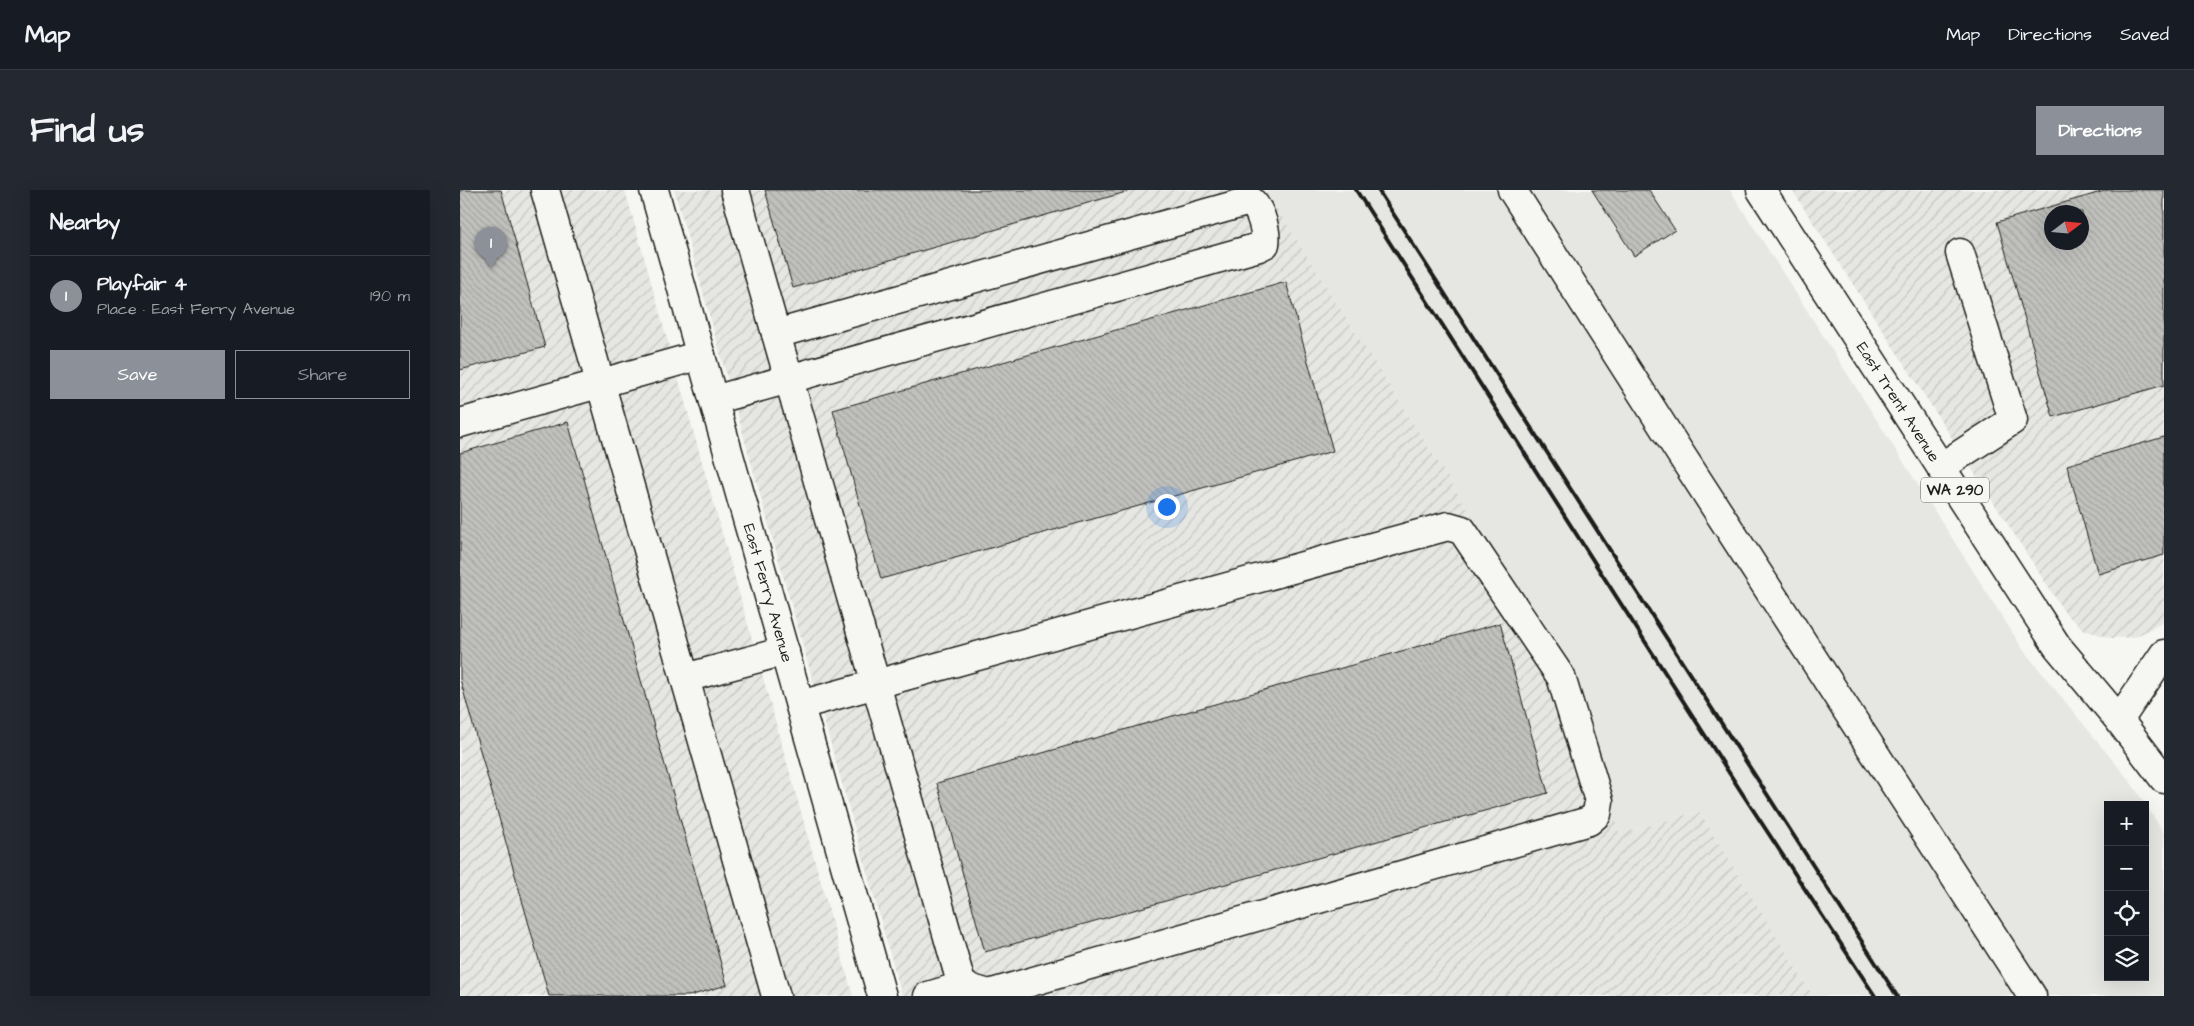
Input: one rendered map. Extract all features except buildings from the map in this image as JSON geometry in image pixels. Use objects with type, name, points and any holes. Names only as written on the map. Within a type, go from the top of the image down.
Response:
[{"type":"street","points":[[545,190],[776,996]]},
{"type":"street","name":"East Ferry Avenue","points":[[654,190],[882,996]]},
{"type":"street","points":[[735,190],[962,986]]},
{"type":"street","points":[[1512,190],[2032,996]]},
{"type":"street","name":"East Trent Avenue","points":[[1761,190],[2057,646],[2164,779]]},
{"type":"street","points":[[714,400],[1260,247],[1265,244],[1266,238],[1257,207],[1252,202],[1246,202],[776,334]]},
{"type":"street","points":[[1940,467],[2013,420],[1960,253]]},
{"type":"street","points":[[460,423],[701,355]]},
{"type":"street","points":[[800,705],[1448,526],[1462,530],[1561,676],[1599,801],[1597,814],[1590,821],[989,994],[962,986],[928,996]]},
{"type":"street","points":[[686,678],[785,651]]},
{"type":"street","points":[[2118,720],[2164,654]]},
{"type":"shaded area","points":[[460,190],[625,190],[853,996],[460,996]]},
{"type":"shaded area","points":[[674,190],[1265,190],[1569,668],[1620,834],[1699,811],[1813,996],[902,996]]},
{"type":"shaded area","points":[[1265,190],[1730,190],[2024,651],[2132,784],[2143,801],[2104,801],[2104,981],[2149,981],[2149,810],[2164,833],[2164,996],[1813,996],[1699,811],[1620,834],[1569,668]]},
{"type":"shaded area","points":[[1792,190],[2164,190],[2164,622],[2135,637],[2111,638],[2084,630],[2065,613]]},
{"type":"railway","points":[[1356,190],[1742,793],[1875,996]]},
{"type":"railway","points":[[1378,190],[1897,996]]},
{"type":"place","name":"Playfair 4","points":[[491,268]]}]
